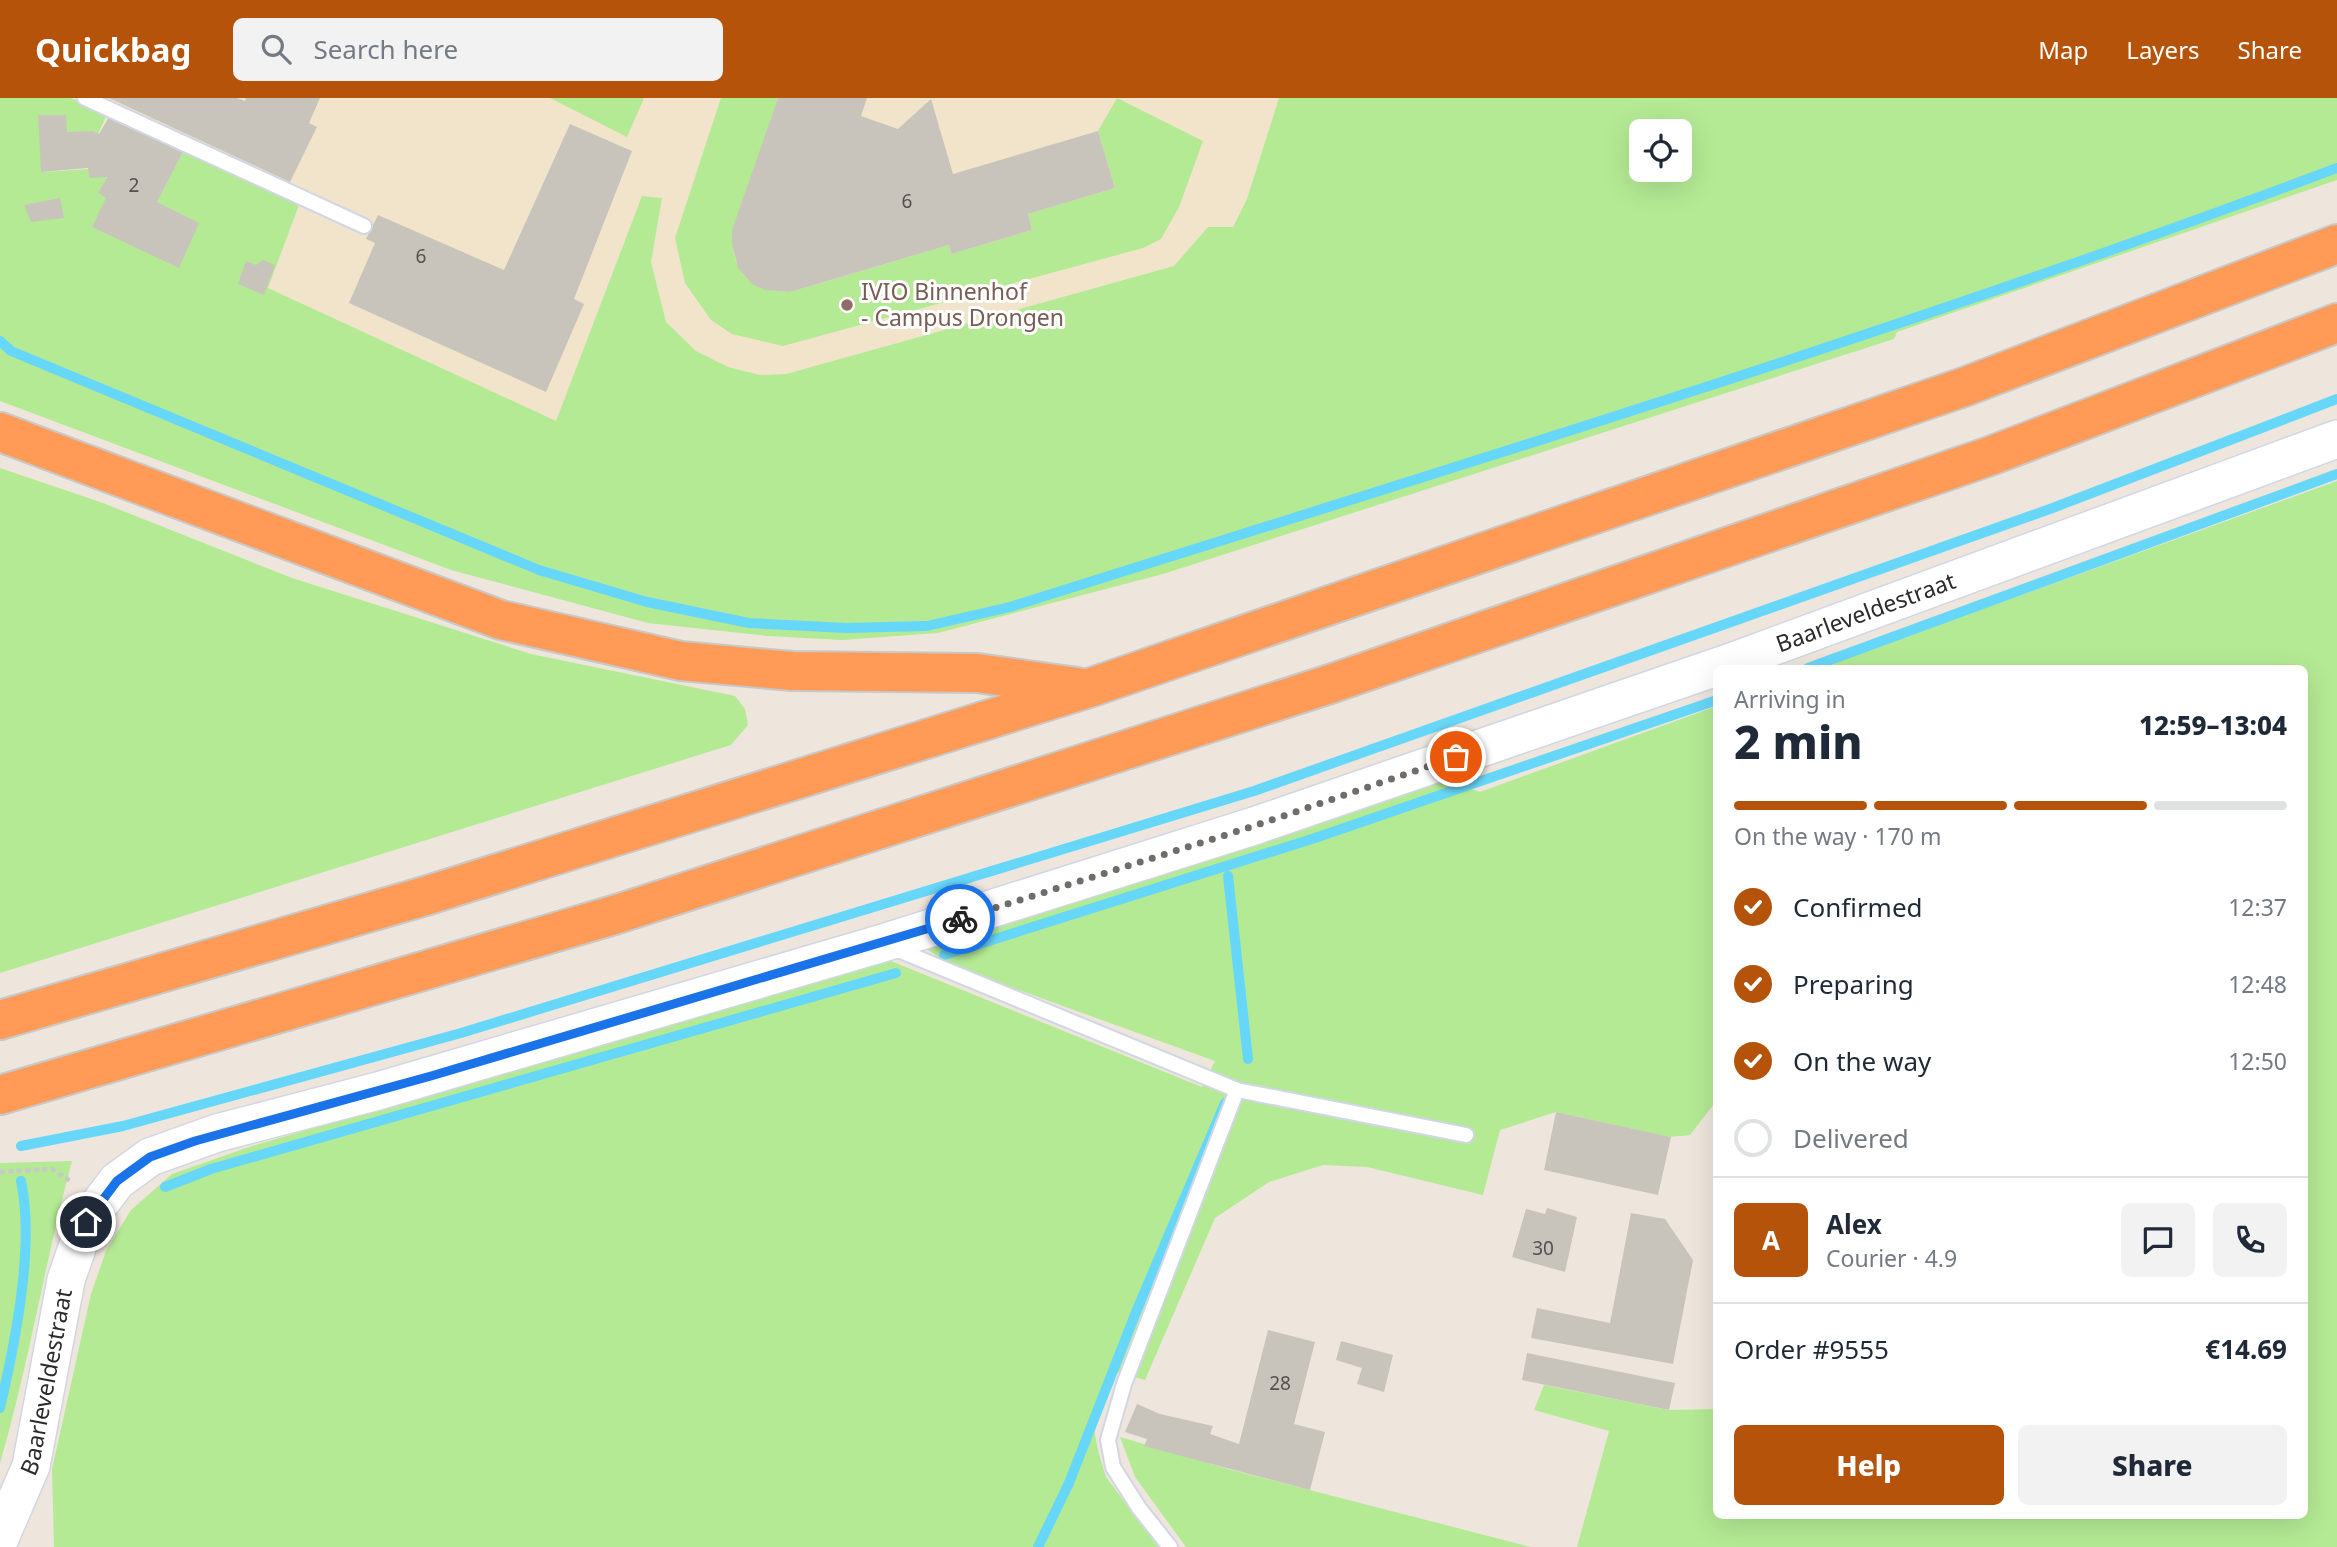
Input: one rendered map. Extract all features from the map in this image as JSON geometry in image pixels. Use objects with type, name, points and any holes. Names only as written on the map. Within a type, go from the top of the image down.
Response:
[{"type":"highway","points":[[0,1020],[425,896],[1089,688],[1964,387],[2337,244]]},
{"type":"highway","points":[[0,1095],[614,915],[1330,684],[1990,456],[2337,323]]},
{"type":"highway","points":[[0,432],[501,620],[585,641],[681,661],[792,671],[977,673],[1089,688]]},
{"type":"street","name":"Baarleveldestraat","points":[[1722,665],[2337,439]]},
{"type":"street","name":"Baarleveldestraat","points":[[0,1538],[30,1466],[66,1280],[86,1222],[117,1181],[150,1157],[217,1133],[378,1091],[883,943],[1254,826],[1713,668]]},
{"type":"lane","points":[[85,98],[364,226]]},
{"type":"lane","points":[[883,943],[1237,1090],[1465,1135]]},
{"type":"lane","points":[[1170,1547],[1139,1508],[1113,1467],[1108,1440],[1124,1384],[1237,1090]]},
{"type":"path","points":[[0,1172],[52,1168],[102,1202]]},
{"type":"shaded area","name":"IVIO Binnenhof - Campus Drongen","points":[[71,98],[1279,98],[1247,199],[1232,227],[1174,266],[786,374],[760,375],[728,367],[696,351],[666,322],[651,262],[662,198],[642,196],[556,421],[240,363],[299,205]]},
{"type":"green space","points":[[0,98],[71,98],[107,115],[98,134],[92,131],[40,135],[43,172],[89,169],[107,176],[99,194],[108,199],[156,203],[183,152],[299,205],[268,288],[556,421],[642,196],[662,198],[651,262],[666,322],[696,351],[728,367],[760,375],[786,374],[1174,266],[1208,227],[1233,227],[1247,199],[1279,98],[2337,98],[2337,180],[1897,332],[1894,339],[1163,574],[938,633],[842,640],[768,636],[648,623],[451,570],[0,401]]},
{"type":"green space","points":[[550,98],[644,98],[627,137]]},
{"type":"green space","points":[[721,98],[778,98],[733,230],[733,245],[739,268],[753,283],[776,291],[790,292],[949,245],[951,254],[1032,230],[1028,214],[1115,188],[1098,131],[1117,98],[1203,141],[1179,207],[1161,239],[1143,248],[783,346],[732,334],[711,320],[685,283],[675,238]]},
{"type":"green space","points":[[0,468],[103,503],[292,578],[531,654],[735,696],[745,709],[748,725],[731,745],[0,973]]},
{"type":"green space","points":[[2337,481],[2337,1547],[1577,1547],[1609,1431],[1534,1410],[1544,1385],[1669,1410],[1713,1409],[1713,1519],[2308,1519],[2308,665],[1828,665]]},
{"type":"green space","points":[[1713,707],[1713,1105],[1690,1135],[1670,1137],[1556,1112],[1500,1130],[1483,1195],[1367,1167],[1323,1165],[1269,1182],[1215,1218],[1145,1380],[1115,1372],[1094,1430],[1106,1477],[1158,1547],[54,1547],[52,1469],[91,1294],[106,1251],[131,1210],[172,1174],[252,1146],[886,959],[1202,1087],[1215,1061],[955,967],[920,945],[1442,779],[1480,792]]},
{"type":"green space","points":[[72,1161],[20,1388],[0,1463],[0,1163]]},
{"type":"green space","points":[[1120,1437],[1232,1470],[1531,1547],[1186,1547],[1135,1477]]},
{"type":"building","points":[[109,98],[237,98],[245,101],[246,98],[320,98],[309,123],[317,127],[290,182]]},
{"type":"building","points":[[778,98],[867,98],[861,116],[898,129],[931,99],[953,174],[1098,131],[1115,188],[1028,214],[1032,230],[951,254],[949,245],[790,292],[765,290],[752,284],[738,268],[732,244],[732,230]]},
{"type":"building","points":[[38,115],[66,115],[67,132],[93,131],[99,134],[109,117],[183,152],[157,202],[199,223],[179,268],[92,227],[106,198],[98,193],[107,177],[89,178],[88,168],[41,172]]},
{"type":"building","points":[[570,124],[632,151],[574,299],[584,304],[546,392],[349,303],[375,243],[366,239],[378,215],[504,270]]},
{"type":"building","points":[[60,198],[64,218],[31,222],[24,205]]},
{"type":"building","points":[[263,260],[275,265],[264,295],[238,284],[246,261],[256,265]]},
{"type":"building","points":[[1556,1112],[1671,1137],[1658,1195],[1544,1170]]},
{"type":"building","points":[[1547,1208],[1577,1217],[1565,1272],[1512,1257],[1526,1209],[1545,1214]]},
{"type":"building","points":[[1631,1213],[1665,1219],[1693,1260],[1673,1364],[1531,1338],[1537,1308],[1610,1323]]},
{"type":"building","points":[[1268,1330],[1315,1342],[1294,1424],[1325,1432],[1310,1490],[1144,1446],[1147,1439],[1125,1432],[1137,1404],[1160,1414],[1213,1426],[1210,1434],[1239,1444]]},
{"type":"building","points":[[1341,1341],[1393,1355],[1384,1392],[1357,1384],[1362,1368],[1336,1360]]},
{"type":"building","points":[[1527,1353],[1675,1383],[1669,1410],[1522,1380]]},
{"type":"waterway","points":[[0,341],[11,351],[539,570],[647,602],[749,623],[847,628],[927,626],[1010,607],[1843,342],[2173,228],[2337,168]]},
{"type":"waterway","points":[[21,1146],[123,1126],[461,1033],[1254,791],[2050,509],[2337,399]]},
{"type":"waterway","points":[[1816,665],[2337,474]]},
{"type":"waterway","points":[[944,955],[1315,838],[1713,701]]},
{"type":"waterway","points":[[1228,876],[1248,1059]]},
{"type":"waterway","points":[[165,1187],[211,1169],[896,973]]},
{"type":"waterway","points":[[1038,1547],[1069,1483],[1136,1312],[1225,1103]]},
{"type":"waterway","points":[[0,1408],[17,1325],[24,1264],[25,1207],[21,1181]]},
{"type":"way so far","points":[[960,919],[1254,826],[1456,757]]},
{"type":"place","name":"IVIO Binnenhof - Campus Drongen","points":[[847,305]]},
{"type":"route","points":[[86,1222],[117,1181],[150,1157],[217,1133],[431,1076],[960,919]]}]
